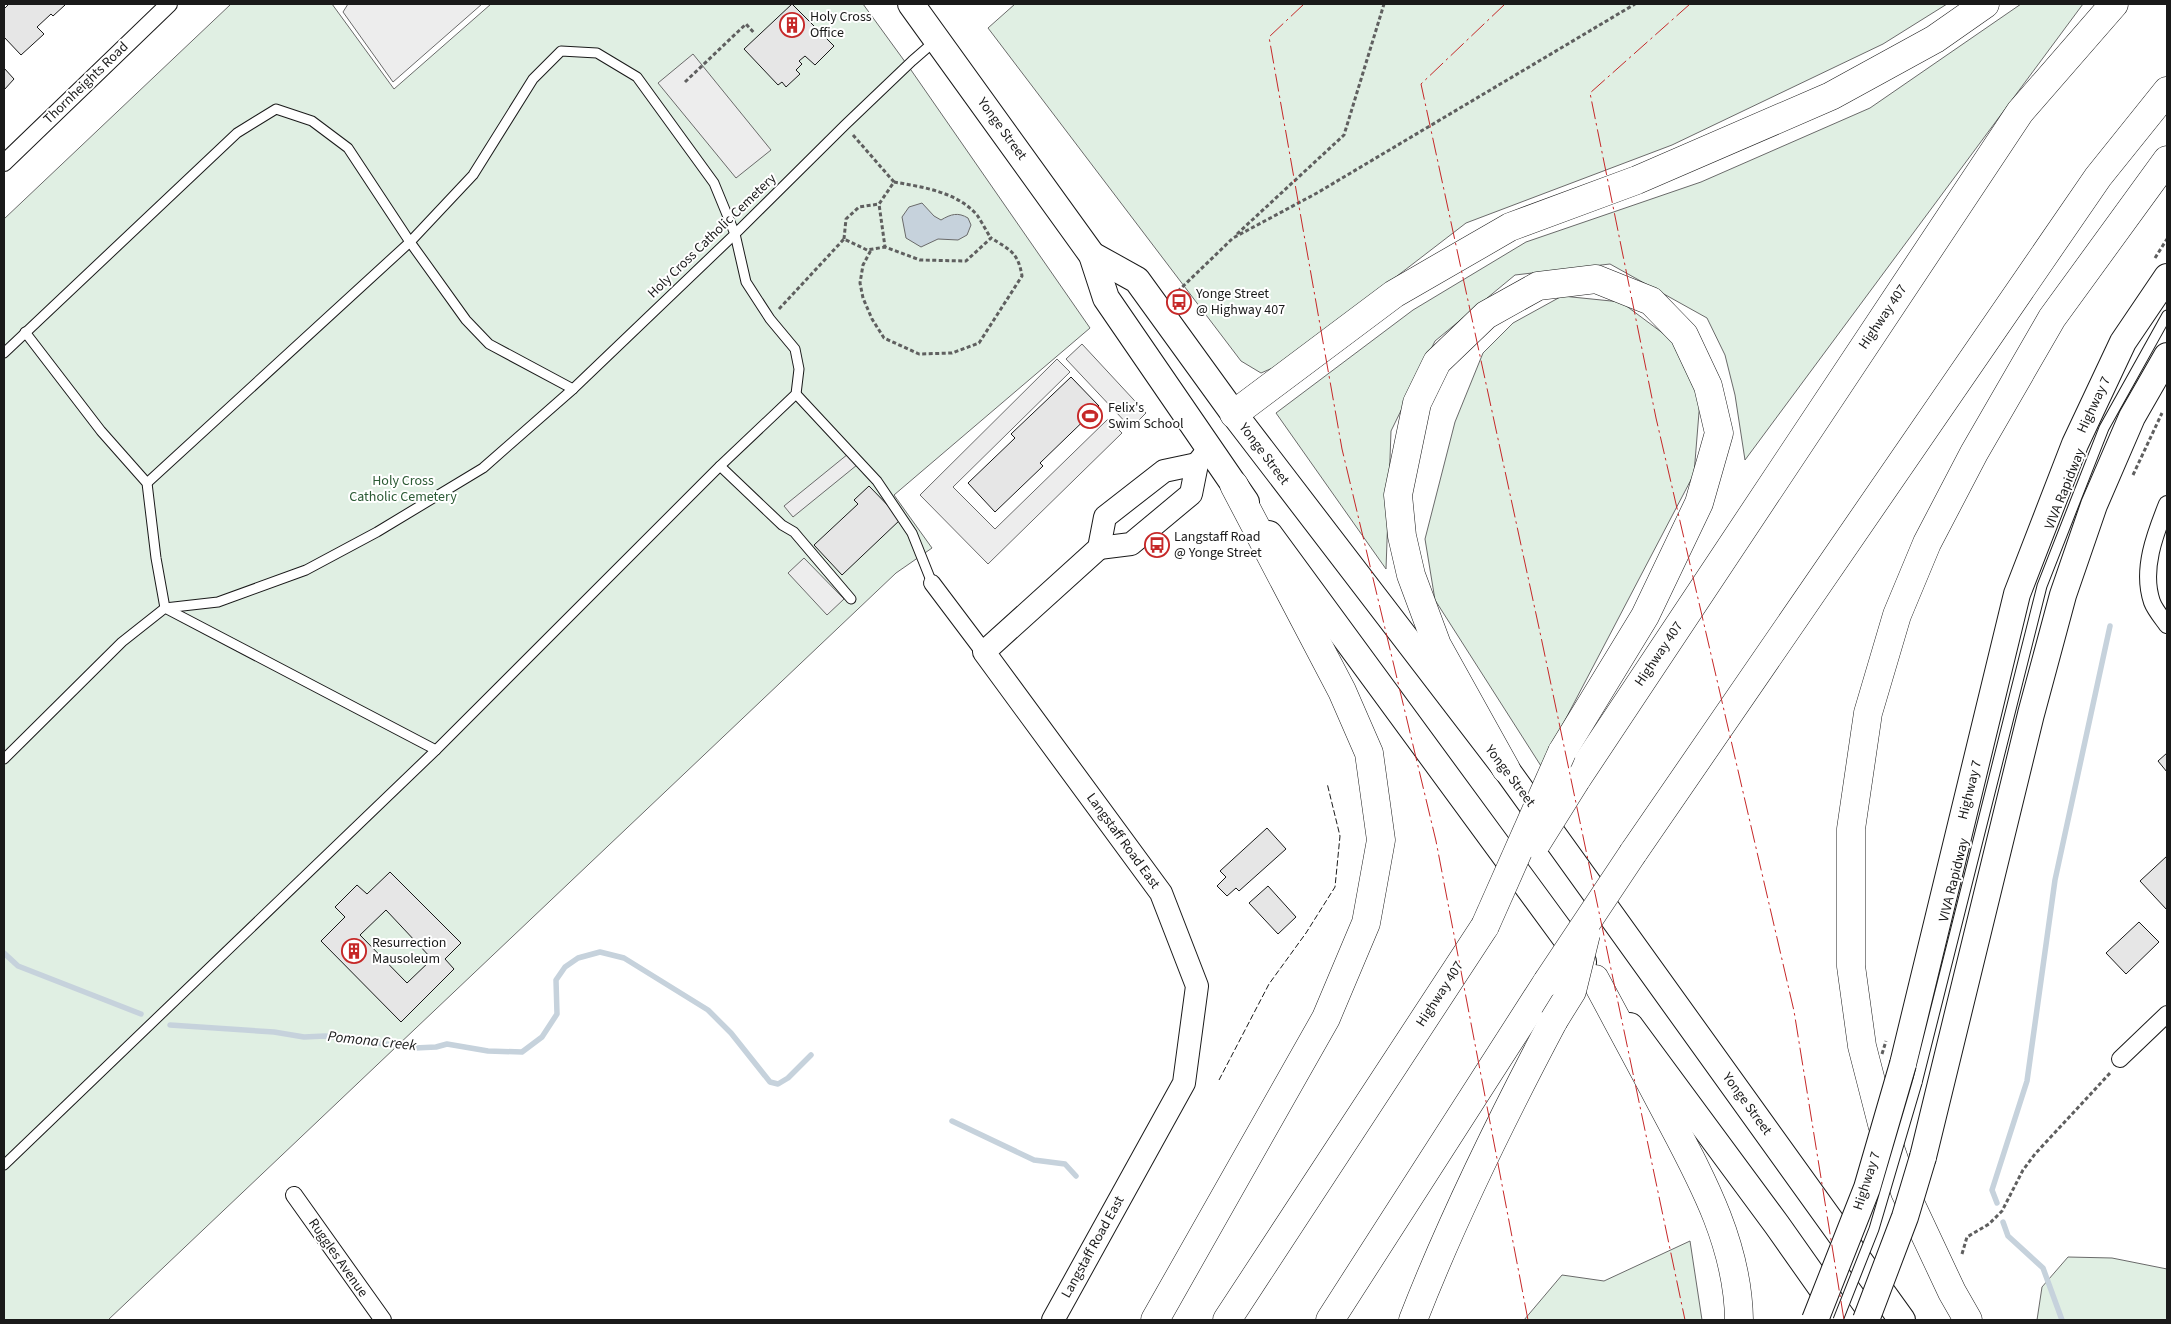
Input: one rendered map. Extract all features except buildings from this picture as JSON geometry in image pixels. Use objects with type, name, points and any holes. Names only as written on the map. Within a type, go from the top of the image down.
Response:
[{"type":"highway","points":[[1234,414],[1394,294],[1510,227],[1637,180],[1831,96],[1935,39],[1985,4]]},
{"type":"highway","name":"Highway 407","points":[[1226,1320],[1485,926],[1576,780],[2020,112],[2114,4]]},
{"type":"highway","points":[[1330,1320],[1590,915],[2098,176],[2167,90]]},
{"type":"highway","points":[[1968,1320],[1952,1292],[1905,1192],[1882,1124],[1862,1046],[1851,966],[1851,829],[1868,713],[1897,615],[1927,543],[1974,453],[2052,318],[2167,160]]},
{"type":"highway","points":[[1485,926],[1562,752],[1645,616],[1698,503],[1719,434],[1708,386],[1684,334],[1651,301],[1596,279],[1538,286],[1486,314],[1437,362],[1417,403],[1398,494],[1402,536],[1411,575],[1437,645],[1506,769]]},
{"type":"highway","points":[[1155,1320],[1326,1018],[1366,923],[1381,840],[1369,753],[1342,692],[1234,485]]},
{"type":"highway","points":[[1413,1320],[1437,1258],[1488,1148],[1554,1020],[1572,991],[1590,915]]},
{"type":"highway","points":[[1595,979],[1699,1174],[1725,1235],[1733,1265],[1739,1320]]},
{"type":"main road","name":"Yonge Street","points":[[911,4],[1092,255],[1106,298],[1203,456],[1234,485],[1777,1225],[1844,1320]]},
{"type":"main road","name":"Yonge Street","points":[[1092,255],[1137,280],[1234,414],[1506,769],[1902,1320]]},
{"type":"main road","name":"Highway 7","points":[[1815,1320],[1910,1074],[2017,594],[2076,444],[2123,342],[2167,277]]},
{"type":"main road","points":[[1866,1320],[1905,1217],[1923,1157],[2030,714],[2063,595],[2105,479],[2132,417],[2167,356]]},
{"type":"main road","points":[[1203,456],[1234,414]]},
{"type":"street","name":"Thornheights Road","points":[[4,163],[169,4]]},
{"type":"street","points":[[1099,548],[1105,517],[1164,471],[1203,456]]},
{"type":"street","points":[[984,652],[1099,548],[1131,544],[1191,494],[1203,456]]},
{"type":"street","points":[[2167,504],[2153,542],[2149,575],[2152,603],[2167,625]]},
{"type":"street","name":"Langstaff Road East","points":[[932,583],[1161,893],[1197,986],[1184,1083],[1053,1320]]},
{"type":"street","points":[[2120,1059],[2167,1014]]},
{"type":"street","name":"Ruggles Avenue","points":[[294,1195],[383,1320]]},
{"type":"lane","name":"Holy Cross Catholic Cemetery","points":[[166,608],[218,602],[306,570],[376,532],[483,468],[573,389],[735,234],[844,125],[912,61],[938,40]]},
{"type":"lane","points":[[4,1164],[436,750],[720,466],[796,394],[799,369],[795,349],[770,319],[746,282],[735,234],[714,183],[637,77],[598,54],[561,51],[533,80],[473,175],[410,242],[147,483]]},
{"type":"lane","points":[[4,352],[237,133],[276,109],[312,121],[348,148],[410,242],[466,320],[489,344],[573,389]]},
{"type":"lane","name":"VIVA Rapidway","points":[[1838,1320],[1874,1229],[1910,1074],[2042,586],[2104,428],[2167,315]]},
{"type":"lane","points":[[25,332],[101,431],[147,483],[156,558],[166,608]]},
{"type":"lane","points":[[796,394],[877,481],[912,534],[932,583]]},
{"type":"lane","points":[[720,466],[782,525],[794,532],[851,599]]},
{"type":"lane","points":[[166,608],[436,750]]},
{"type":"lane","points":[[4,759],[122,642],[166,608]]},
{"type":"path","points":[[1158,309],[1344,135],[1384,4]]},
{"type":"path","points":[[1233,238],[1318,193],[1635,4]]},
{"type":"path","points":[[686,82],[746,24],[756,34]]},
{"type":"path","points":[[844,125],[894,182],[930,188],[966,204],[978,216],[991,238],[1014,253],[1019,262],[1022,276],[979,343],[952,352],[919,354],[884,338],[872,319],[863,298],[860,283],[863,265],[872,250]]},
{"type":"path","points":[[885,247],[879,204],[894,182]]},
{"type":"path","points":[[770,319],[844,239],[846,219],[859,207],[879,204]]},
{"type":"path","points":[[844,239],[872,250],[885,247],[920,260],[966,260],[991,238]]},
{"type":"path","points":[[2132,478],[2163,409]]},
{"type":"path","points":[[1962,1254],[1967,1237],[1989,1224],[2002,1211],[2023,1170],[2035,1154],[2105,1081],[2120,1059]]},
{"type":"green space","name":"Holy Cross Catholic Cemetery","points":[[231,4],[332,4],[394,89],[491,4],[863,4],[1090,328],[894,495],[932,548],[896,573],[108,1320],[4,1320],[4,219]]},
{"type":"green space","points":[[1015,4],[1947,4],[1883,44],[1672,145],[1466,223],[1284,363],[1261,373],[1241,361],[988,28]]},
{"type":"green space","points":[[2021,4],[2083,4],[1745,460],[1735,395],[1725,355],[1707,318],[1610,264],[1515,275],[1435,341],[1391,431],[1386,569],[1276,413],[1413,310],[1526,242],[1701,182],[1870,108]]},
{"type":"green space","points":[[1562,296],[1621,302],[1672,340],[1700,400],[1694,474],[1541,766],[1435,600],[1425,539],[1455,422],[1483,353],[1513,323]]},
{"type":"green space","points":[[1690,1241],[1702,1320],[1524,1320],[1562,1275],[1604,1281]]},
{"type":"green space","points":[[2068,1257],[2112,1258],[2167,1269],[2167,1320],[2037,1320],[2042,1287]]},
{"type":"shaded area","points":[[348,4],[482,4],[393,82],[343,12]]},
{"type":"shaded area","points":[[693,54],[771,150],[736,178],[658,83]]},
{"type":"shaded area","points":[[922,203],[934,216],[941,220],[954,214],[968,218],[971,225],[967,235],[958,240],[938,239],[921,247],[906,238],[902,217],[909,207]]},
{"type":"shaded area","points":[[1082,344],[1146,413],[1131,428],[1066,359]]},
{"type":"shaded area","points":[[1057,359],[1070,372],[953,487],[995,529],[1108,419],[1122,433],[988,564],[920,495]]},
{"type":"shaded area","points":[[848,454],[857,465],[793,517],[784,506]]},
{"type":"shaded area","points":[[804,558],[844,599],[827,615],[788,573]]},
{"type":"waterway","points":[[1997,1203],[1992,1190],[2027,1081],[2055,880],[2110,626]]},
{"type":"waterway","name":"Pomona Creek","points":[[170,1025],[274,1032],[304,1037],[325,1036],[415,1048],[436,1047],[447,1044],[488,1051],[522,1052],[542,1037],[557,1014],[556,980],[565,967],[578,958],[600,952],[624,958],[708,1010],[731,1033],[770,1082],[778,1084],[788,1078],[811,1055]]},
{"type":"waterway","name":"Pomona Creek","points":[[4,953],[18,966],[141,1014]]},
{"type":"waterway","name":"Pomona Creek","points":[[952,1121],[1034,1160],[1065,1164],[1076,1176]]},
{"type":"waterway","points":[[2003,1222],[2008,1236],[2043,1268],[2062,1320]]},
{"type":"fence","points":[[1219,1080],[1269,984],[1306,933],[1335,887],[1340,836],[1327,783]]},
{"type":"power","points":[[1304,4],[1269,37],[1342,449],[1436,841],[1528,1320]]},
{"type":"power","points":[[1505,4],[1421,84],[1541,637],[1685,1320]]},
{"type":"power","points":[[1690,4],[1590,93],[1656,418],[1794,1011],[1844,1320]]},
{"type":"place","name":"Holy Cross Office","points":[[792,25]]},
{"type":"place","name":"Yonge Street @ Highway 407","points":[[1179,302]]},
{"type":"place","name":"Felix's Swim School","points":[[1090,416]]},
{"type":"place","name":"Langstaff Road @ Yonge Street","points":[[1157,545]]},
{"type":"place","name":"Resurrection Mausoleum","points":[[354,951]]}]
